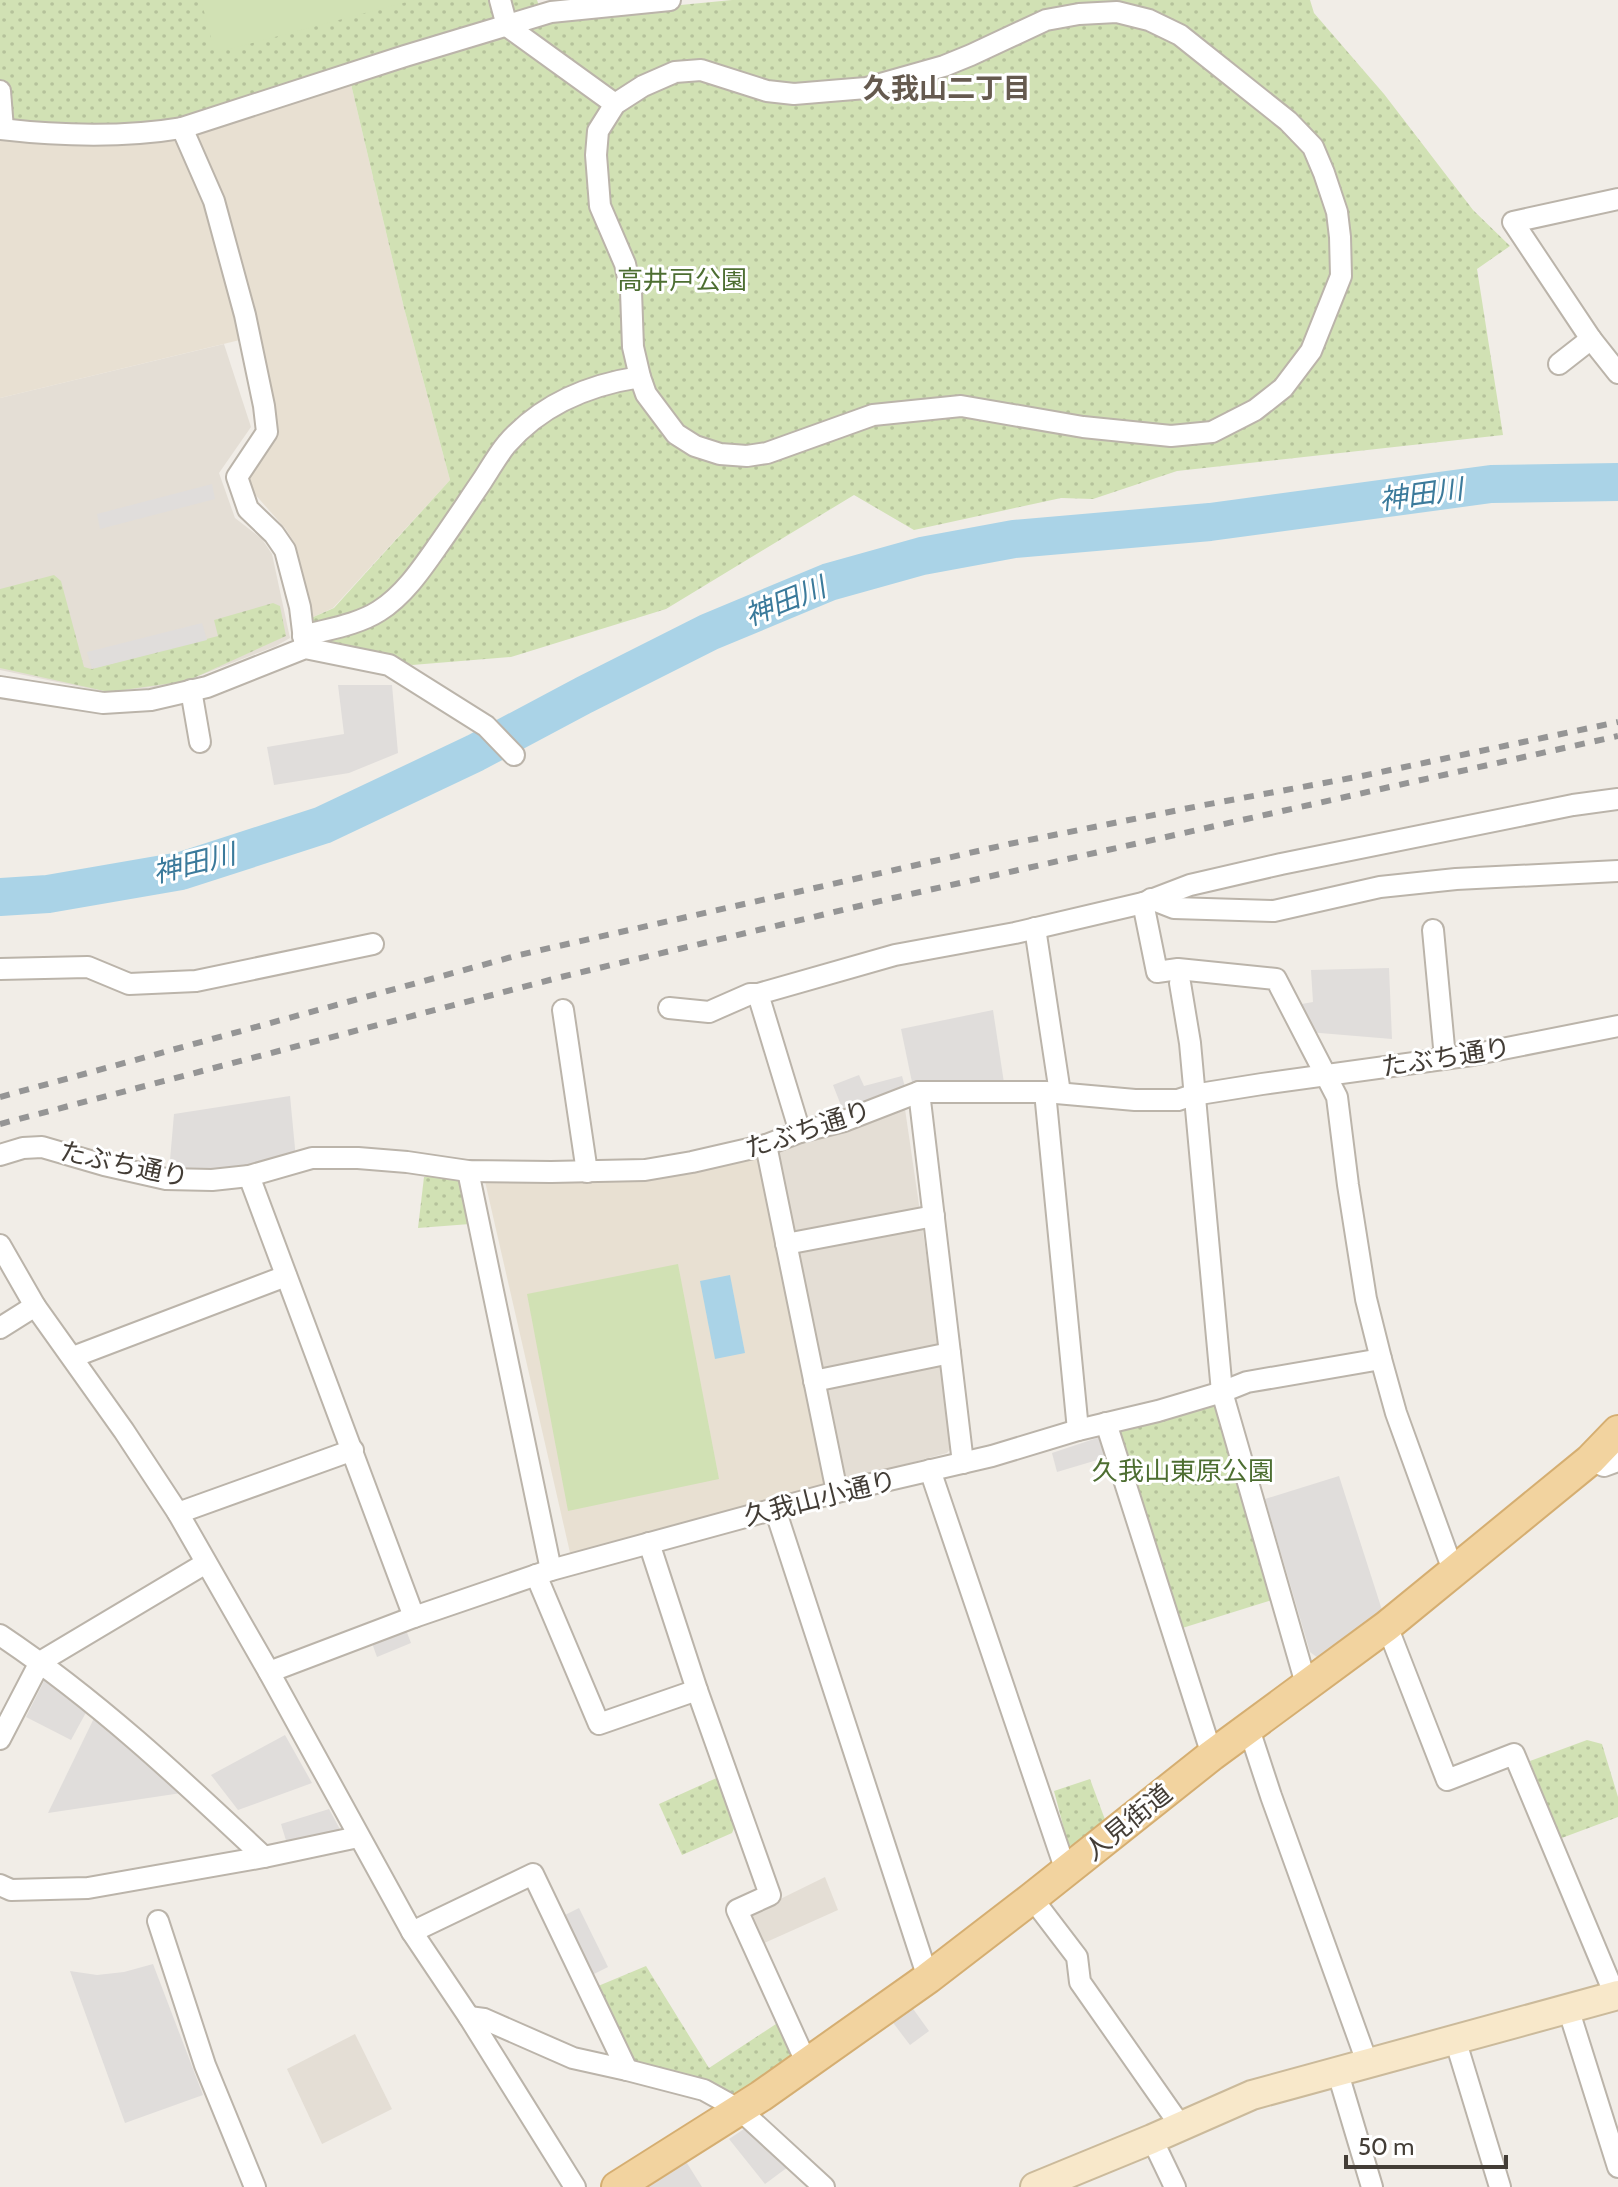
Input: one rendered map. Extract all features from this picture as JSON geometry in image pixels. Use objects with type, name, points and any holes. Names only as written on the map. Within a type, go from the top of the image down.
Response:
[{"type":"main road","name":"人見街道","points":[[617,2187],[740,2110],[928,1978],[1212,1755],[1604,1460],[1618,1431]]},
{"type":"street","points":[[500,0],[507,26],[615,104]]},
{"type":"street","points":[[0,91],[2,129],[48,135],[157,132],[182,128],[551,12],[670,0]]},
{"type":"street","points":[[1139,0],[1149,20]]},
{"type":"street","points":[[1117,12],[1149,20],[1180,35],[1288,121],[1313,147],[1335,202],[1341,276],[1311,351],[1283,388],[1255,410],[1212,432],[1171,436],[1083,427],[961,406],[873,415],[767,453],[747,456],[720,454],[695,446],[676,434],[646,394],[640,377],[633,347],[631,291],[625,264],[600,206],[596,182],[598,131],[615,104],[643,86],[675,72],[701,70],[767,91],[794,94],[866,88],[944,66],[1046,20],[1117,12]]},
{"type":"street","points":[[182,128],[214,201],[245,315],[264,406],[267,432],[237,477],[248,509],[274,534],[285,550],[300,607],[304,642]]},
{"type":"street","points":[[1618,199],[1513,222],[1591,339],[1618,373]]},
{"type":"street","points":[[1559,364],[1591,339]]},
{"type":"street","points":[[0,687],[103,703],[151,700],[207,687],[379,611],[408,586],[505,447],[532,421],[578,392],[612,381],[640,377]]},
{"type":"street","points":[[304,642],[389,665],[486,726],[511,752]]},
{"type":"street","points":[[191,690],[200,742]]},
{"type":"street","points":[[669,1008],[709,1012],[750,994],[895,955],[1035,928],[1147,901],[1190,885],[1573,805],[1618,799]]},
{"type":"street","points":[[1147,901],[1174,908],[1274,911],[1380,887],[1456,879],[1618,871]]},
{"type":"street","points":[[1147,901],[1157,972],[1178,969],[1276,979],[1337,1097],[1362,1271],[1381,1359],[1396,1413],[1454,1573]]},
{"type":"street","points":[[1035,928],[1052,1093],[1078,1430]]},
{"type":"street","points":[[1433,930],[1445,1058]]},
{"type":"street","points":[[0,969],[88,967],[129,984],[196,981],[373,944]]},
{"type":"street","points":[[1180,983],[1190,1043],[1222,1392],[1306,1684]]},
{"type":"street","points":[[758,994],[800,1132]]},
{"type":"street","points":[[563,1010],[587,1172]]},
{"type":"street","name":"たぶち通り","points":[[0,1155],[23,1148],[42,1147],[166,1179],[212,1180],[249,1176],[312,1158],[407,1162],[468,1171],[645,1170],[766,1145],[800,1132],[844,1121],[919,1092],[1052,1093],[1178,1100],[1193,1095],[1472,1055],[1618,1026]]},
{"type":"street","points":[[919,1092],[963,1463]]},
{"type":"street","points":[[766,1145],[837,1492]]},
{"type":"street","points":[[468,1171],[544,1573],[599,1724],[697,1690]]},
{"type":"street","points":[[249,1176],[414,1617]]},
{"type":"street","points":[[786,1244],[934,1216]]},
{"type":"street","points":[[0,1245],[35,1306],[178,1513],[412,1932],[575,2187]]},
{"type":"street","points":[[73,1357],[286,1276]]},
{"type":"street","points":[[0,1328],[35,1306]]},
{"type":"street","points":[[814,1381],[950,1353]]},
{"type":"street","name":"久我山小通り","points":[[269,1672],[414,1617],[544,1573],[649,1543],[837,1492],[992,1456],[1222,1392],[1247,1382],[1381,1359]]},
{"type":"street","points":[[1106,1423],[1212,1755]]},
{"type":"street","points":[[178,1513],[353,1450]]},
{"type":"street","points":[[930,1470],[1066,1871]]},
{"type":"street","points":[[775,1509],[928,1978]]},
{"type":"street","points":[[649,1543],[770,1895],[737,1910],[807,2064]]},
{"type":"street","points":[[0,1739],[40,1662],[206,1563]]},
{"type":"street","points":[[1035,2187],[1252,2095],[1617,1995],[1514,1754],[1447,1780],[1387,1626]]},
{"type":"street","points":[[0,1635],[40,1662],[160,1759],[264,1857]]},
{"type":"street","points":[[1249,1729],[1367,2062]]},
{"type":"street","points":[[0,1885],[11,1890],[88,1888],[358,1837]]},
{"type":"street","points":[[412,1932],[533,1874],[627,2070]]},
{"type":"street","points":[[1032,1898],[1077,1957],[1080,1982],[1180,2125]]},
{"type":"street","points":[[158,1921],[205,2065],[255,2187]]},
{"type":"street","points":[[1568,2008],[1618,2167]]},
{"type":"street","points":[[469,2017],[484,2019],[573,2058],[704,2090],[740,2110],[824,2187]]},
{"type":"street","points":[[1455,2039],[1500,2187]]},
{"type":"street","points":[[1337,2070],[1372,2187]]},
{"type":"street","points":[[1152,2139],[1175,2187]]},
{"type":"shaded area","points":[[350,80],[404,308],[450,480],[333,608],[311,618],[294,542],[251,490],[249,473],[272,442],[193,140],[197,129]]},
{"type":"shaded area","points":[[0,133],[172,134],[181,139],[211,204],[244,339],[0,398]]},
{"type":"shaded area","points":[[224,344],[251,427],[219,473],[235,518],[262,539],[272,554],[290,638],[175,685],[105,692],[0,670],[0,398]]},
{"type":"shaded area","points":[[212,484],[215,499],[100,529],[97,514]]},
{"type":"shaded area","points":[[202,623],[207,640],[92,669],[87,652]]},
{"type":"shaded area","points":[[338,685],[392,685],[398,753],[349,773],[274,785],[267,747],[344,734]]},
{"type":"shaded area","points":[[1389,968],[1392,1039],[1308,1032],[1296,1005],[1313,1002],[1311,970]]},
{"type":"shaded area","points":[[993,1010],[1004,1083],[913,1087],[901,1029]]},
{"type":"shaded area","points":[[859,1075],[864,1086],[902,1076],[906,1091],[844,1113],[833,1085]]},
{"type":"shaded area","points":[[290,1096],[296,1159],[220,1170],[169,1172],[174,1114]]},
{"type":"shaded area","points":[[905,1109],[954,1444],[947,1453],[844,1481],[775,1156]]},
{"type":"shaded area","points":[[761,1157],[832,1487],[571,1557],[484,1177],[640,1181]]},
{"type":"shaded area","points":[[1100,1437],[1104,1458],[1057,1472],[1052,1453]]},
{"type":"shaded area","points":[[1339,1476],[1382,1610],[1318,1658],[1310,1652],[1265,1499]]},
{"type":"shaded area","points":[[406,1630],[411,1643],[377,1657],[372,1643]]},
{"type":"shaded area","points":[[48,1673],[89,1707],[71,1740],[26,1717]]},
{"type":"shaded area","points":[[97,1712],[188,1792],[48,1813]]},
{"type":"shaded area","points":[[285,1735],[312,1783],[238,1810],[211,1775]]},
{"type":"shaded area","points":[[329,1809],[343,1835],[288,1847],[281,1824]]},
{"type":"shaded area","points":[[825,1877],[838,1910],[760,1945],[750,1914]]},
{"type":"shaded area","points":[[579,1908],[608,1967],[588,1977],[559,1918]]},
{"type":"shaded area","points":[[153,1964],[203,2095],[125,2123],[70,1971],[97,1975]]},
{"type":"shaded area","points":[[911,2006],[929,2031],[910,2045],[891,2020]]},
{"type":"shaded area","points":[[355,2034],[392,2109],[322,2144],[287,2069]]},
{"type":"shaded area","points":[[744,2129],[755,2135],[788,2167],[765,2184],[729,2139]]},
{"type":"shaded area","points":[[685,2160],[702,2187],[648,2187],[646,2184]]},
{"type":"green space","points":[[0,0],[537,0],[540,9],[217,112],[158,122],[31,127],[0,120]]},
{"type":"green space","points":[[201,0],[414,0],[215,53]]},
{"type":"green space","name":"高井戸公園","points":[[732,0],[1310,0],[1314,13],[1384,94],[1473,210],[1510,246],[1477,269],[1503,435],[1177,471],[1093,499],[1061,498],[914,530],[854,495],[666,609],[511,657],[412,665],[316,644],[311,618],[334,608],[450,480],[404,308],[350,80],[557,17]]},
{"type":"green space","points":[[54,575],[61,581],[84,667],[91,669],[218,636],[214,620],[273,603],[280,606],[286,636],[187,681],[109,692],[0,668],[0,589]]},
{"type":"green space","points":[[458,1175],[470,1224],[418,1228],[424,1177]]},
{"type":"green space","points":[[678,1264],[719,1479],[568,1511],[527,1294]]},
{"type":"green space","name":"久我山東原公園","points":[[1211,1402],[1221,1407],[1275,1599],[1176,1630],[1116,1437],[1119,1429]]},
{"type":"green space","points":[[1587,1740],[1602,1744],[1618,1797],[1618,1817],[1559,1839],[1530,1761]]},
{"type":"green space","points":[[721,1776],[738,1819],[732,1833],[682,1855],[659,1804]]},
{"type":"green space","points":[[1090,1779],[1107,1825],[1076,1850],[1068,1844],[1054,1791]]},
{"type":"green space","points":[[646,1966],[709,2068],[779,2022],[795,2056],[736,2096],[699,2078],[628,2064],[591,1989]]},
{"type":"water","points":[[730,1275],[745,1353],[715,1359],[700,1281]]},
{"type":"waterway","name":"神田川","points":[[0,897],[48,894],[181,871],[323,825],[475,753],[709,632],[829,582],[922,556],[1014,539],[1210,522],[1491,484],[1618,482]]},
{"type":"railway","points":[[0,1097],[519,955],[1009,844],[1362,776],[1618,722]]},
{"type":"railway","points":[[0,1124],[561,977],[893,898],[1618,736]]},
{"type":"district","name":"久我山二丁目","points":[[947,88]]}]
